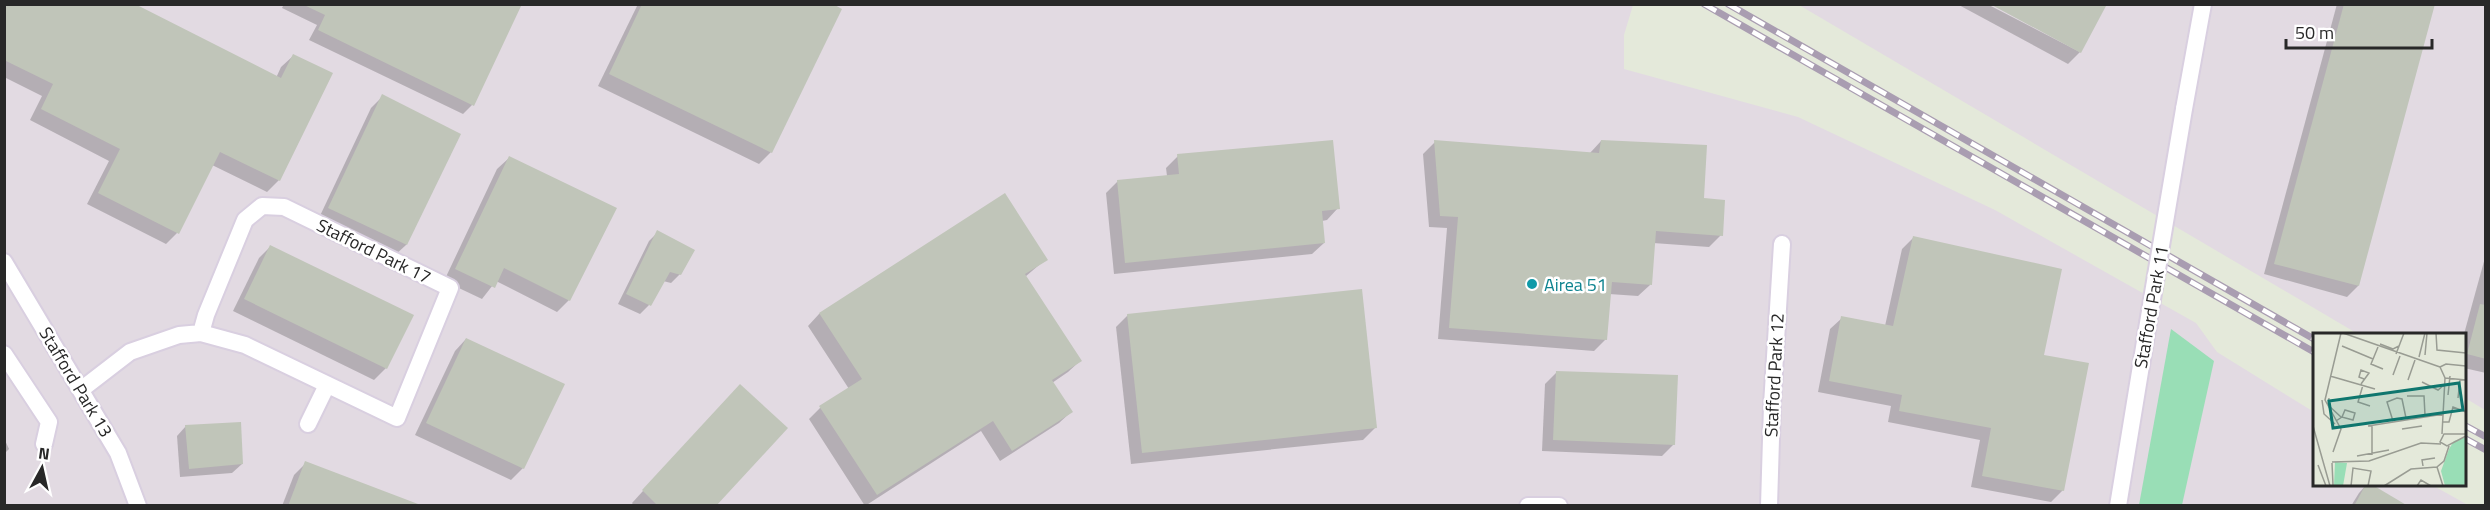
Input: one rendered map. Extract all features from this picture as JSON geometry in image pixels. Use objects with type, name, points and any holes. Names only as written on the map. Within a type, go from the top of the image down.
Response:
[{"type":"street","name":"Stafford Park 11","points":[[2118,506],[2203,4]]},
{"type":"street","name":"Stafford Park 17","points":[[82,389],[130,352],[179,335],[201,333],[245,345],[397,418],[450,288],[284,207],[262,206],[245,220],[206,315],[201,333]]},
{"type":"street","name":"Stafford Park 12","points":[[1769,506],[1772,405],[1782,244]]},
{"type":"street","name":"Stafford Park 13","points":[[4,262],[82,389],[118,453],[138,506]]},
{"type":"street","points":[[4,354],[49,422],[44,444]]},
{"type":"street","points":[[308,424],[327,385]]},
{"type":"street","points":[[1528,506],[1559,506]]},
{"type":"shaded area","points":[[4,5],[1633,5],[1624,35],[1624,69],[1798,117],[1995,210],[2196,323],[2217,352],[2313,411],[2313,486],[2434,486],[2468,505],[5,505]]},
{"type":"shaded area","points":[[1799,5],[2485,5],[2485,410],[2466,399],[2466,333],[2356,333]]},
{"type":"green space","points":[[2171,329],[2214,361],[2182,505],[2139,505]]},
{"type":"building","points":[[4,4],[135,4],[281,78],[293,54],[333,73],[280,181],[220,152],[179,234],[98,193],[120,149],[41,109],[53,84],[4,60]]},
{"type":"building","points":[[302,4],[522,4],[474,106],[318,30],[325,15]]},
{"type":"building","points":[[642,4],[833,4],[842,9],[772,153],[609,74]]},
{"type":"building","points":[[1990,4],[2107,4],[2081,53]]},
{"type":"building","points":[[2344,4],[2435,4],[2359,286],[2274,264]]},
{"type":"building","points":[[382,94],[461,134],[407,245],[328,208]]},
{"type":"building","points":[[1333,140],[1340,209],[1322,211],[1325,243],[1125,263],[1117,180],[1179,174],[1177,154]]},
{"type":"building","points":[[1434,140],[1599,153],[1601,140],[1707,145],[1704,198],[1725,200],[1723,236],[1656,231],[1652,285],[1612,282],[1607,340],[1449,328],[1458,217],[1440,216]]},
{"type":"building","points":[[509,156],[617,208],[570,301],[504,268],[495,288],[455,269]]},
{"type":"building","points":[[1005,193],[1048,260],[1025,274],[1082,361],[1052,380],[1073,412],[1012,451],[993,421],[877,495],[819,406],[862,379],[819,313]]},
{"type":"building","points":[[657,230],[695,250],[681,275],[670,272],[651,306],[626,294]]},
{"type":"building","points":[[1913,236],[2062,269],[2044,355],[2089,363],[2064,491],[1982,476],[1991,428],[1899,411],[1902,395],[1829,381],[1841,316],[1893,326]]},
{"type":"building","points":[[270,245],[414,315],[387,369],[244,299]]},
{"type":"building","points":[[1362,289],[1377,428],[1142,453],[1127,314]]},
{"type":"building","points":[[2480,304],[2486,305],[2486,359],[2467,354]]},
{"type":"building","points":[[466,338],[565,384],[524,469],[426,423]]},
{"type":"building","points":[[1556,371],[1678,375],[1675,445],[1553,440]]},
{"type":"building","points":[[740,384],[788,428],[716,506],[658,506],[642,490]]},
{"type":"building","points":[[241,422],[243,464],[189,469],[185,425]]},
{"type":"building","points":[[305,461],[418,504],[418,506],[288,506]]},
{"type":"building","points":[[2365,486],[2374,486],[2408,506],[2354,506]]},
{"type":"railway","points":[[1704,4],[2313,351]]},
{"type":"railway","points":[[1728,4],[2313,338]]},
{"type":"railway","points":[[2466,426],[2486,437]]},
{"type":"railway","points":[[2466,439],[2486,450]]},
{"type":"place","name":"Airea 51","points":[[1532,284]]}]
